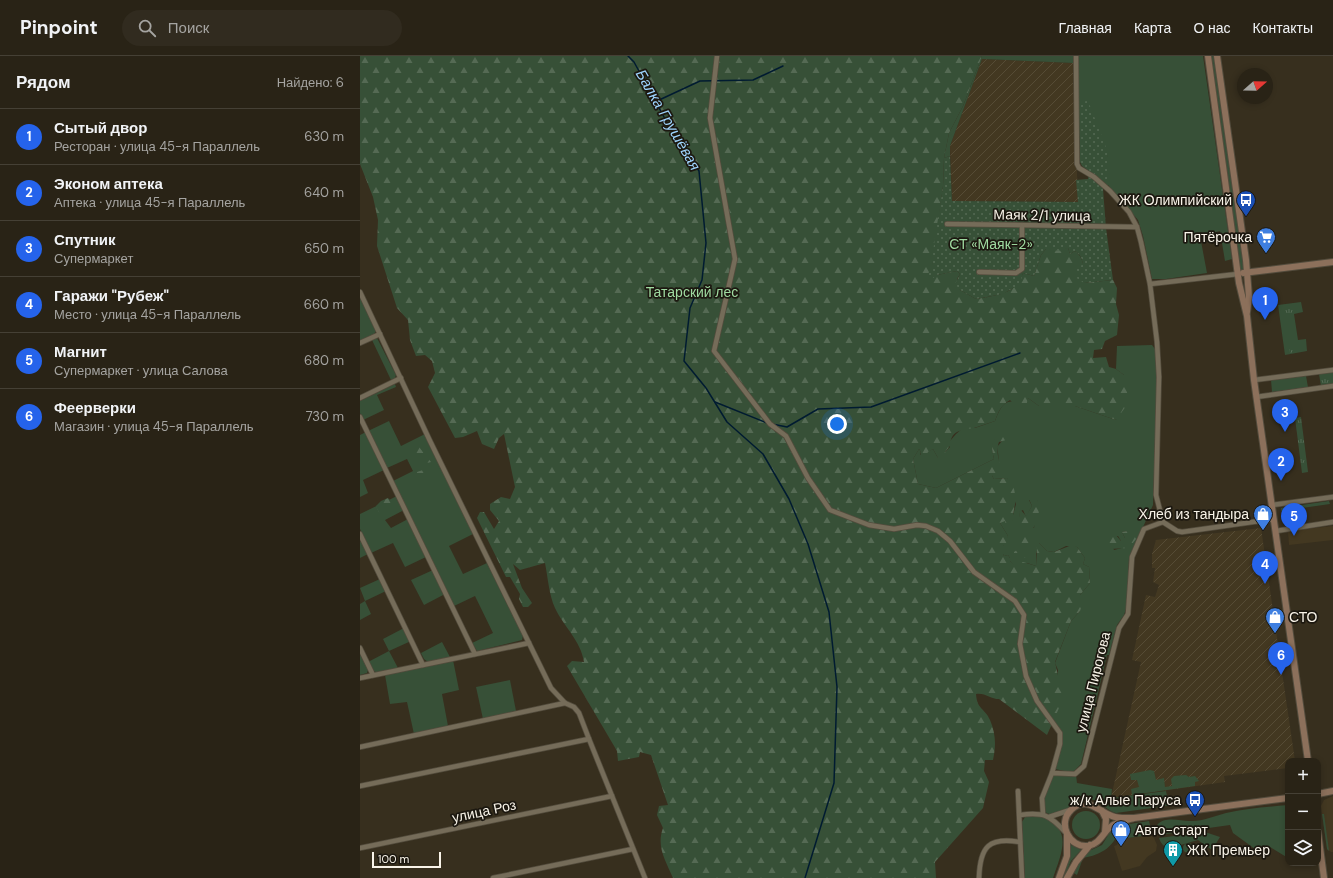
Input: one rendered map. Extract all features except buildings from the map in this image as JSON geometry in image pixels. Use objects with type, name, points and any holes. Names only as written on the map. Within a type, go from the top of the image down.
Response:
[{"type":"main road","points":[[1208,56],[1238,274],[1247,316],[1256,397],[1308,758]]},
{"type":"main road","points":[[1217,56],[1247,272],[1249,297],[1247,316]]},
{"type":"main road","points":[[1238,274],[1333,262]]},
{"type":"main road","points":[[1321,793],[1333,791]]},
{"type":"main road","points":[[1067,878],[1076,862],[1090,845],[1099,841],[1105,832],[1113,825],[1134,818],[1285,798]]},
{"type":"main road","points":[[1059,878],[1067,856],[1067,834],[1065,820],[1071,810],[1081,804],[1094,805],[1112,816],[1134,818]]},
{"type":"main road","points":[[1099,808],[1106,819],[1105,832]]},
{"type":"main road","points":[[1067,834],[1075,843],[1090,845]]},
{"type":"main road","points":[[1321,855],[1324,878]]},
{"type":"street","points":[[717,56],[710,118],[735,260],[714,351],[770,424],[786,436],[808,478],[830,510],[869,525],[894,529],[917,525],[926,526],[938,531],[950,541],[974,572],[1015,601],[1024,615],[1020,644],[1026,676],[1037,701],[1060,733],[1060,744],[1052,773],[1042,798],[1043,814]]},
{"type":"street","points":[[1076,56],[1077,164],[1079,168],[1094,177],[1110,191],[1129,212],[1137,227],[1150,284],[1159,377],[1156,495],[1163,522],[1177,531],[1182,532],[1274,519]]},
{"type":"street","name":"Маяк 2/1 улица","points":[[947,224],[1137,227]]},
{"type":"street","points":[[979,272],[1016,273],[1022,269],[1022,226]]},
{"type":"street","points":[[1150,284],[1238,274]]},
{"type":"street","points":[[360,293],[551,688],[565,703],[574,707],[579,713],[645,878]]},
{"type":"street","points":[[360,343],[380,334]]},
{"type":"street","points":[[1254,380],[1333,370]]},
{"type":"street","points":[[360,398],[401,378]]},
{"type":"street","points":[[1256,397],[1333,386]]},
{"type":"street","points":[[360,417],[475,654]]},
{"type":"street","points":[[1272,505],[1333,497]]},
{"type":"street","name":"улица Пирогова","points":[[1052,773],[1075,774],[1084,766],[1119,628],[1128,614],[1132,557],[1144,529],[1163,522]]},
{"type":"street","points":[[1276,530],[1333,522]]},
{"type":"street","points":[[360,534],[423,665]]},
{"type":"street","points":[[360,678],[529,643]]},
{"type":"street","points":[[360,648],[373,675]]},
{"type":"street","points":[[360,747],[565,703]]},
{"type":"street","points":[[360,786],[589,739]]},
{"type":"street","points":[[1018,791],[1022,878]]},
{"type":"street","name":"улица Роз","points":[[360,848],[612,796]]},
{"type":"street","points":[[1049,817],[1071,810]]},
{"type":"street","points":[[1020,815],[1043,814],[1049,817],[1067,834]]},
{"type":"street","points":[[979,878],[982,854],[986,847],[994,841],[1006,840],[1020,842]]},
{"type":"street","points":[[494,878],[633,850]]},
{"type":"shaded area","points":[[982,59],[1073,63],[1078,202],[952,201],[950,146]]},
{"type":"shaded area","points":[[1333,526],[1333,540],[1289,545],[1288,531]]},
{"type":"shaded area","points":[[1261,528],[1295,758],[1285,758],[1285,768],[1224,776],[1225,782],[1111,798],[1141,662],[1132,660],[1146,595],[1155,597],[1159,585],[1153,582],[1155,568],[1152,568],[1152,554],[1156,540]]},
{"type":"shaded area","points":[[1333,796],[1333,852],[1327,849],[1321,806],[1324,800]]},
{"type":"shaded area","points":[[1150,835],[1154,838],[1157,845],[1156,851],[1147,857],[1140,866],[1122,871],[1114,846],[1117,845],[1120,839]]},
{"type":"green space","name":"Татарский лес","points":[[360,56],[982,56],[963,106],[949,133],[944,158],[943,186],[932,269],[937,275],[957,271],[960,274],[957,279],[960,290],[976,299],[998,295],[1010,290],[1016,286],[1023,273],[1034,276],[1041,255],[1046,249],[1068,248],[1070,254],[1075,251],[1081,257],[1084,269],[1084,283],[1113,280],[1117,288],[1116,304],[1119,315],[1117,335],[1105,341],[1102,349],[1094,350],[1093,358],[1106,357],[1109,367],[1116,369],[1124,375],[1129,402],[1116,420],[1075,406],[1039,406],[1028,398],[1026,407],[1019,409],[1010,400],[1000,409],[995,421],[956,433],[951,440],[950,446],[945,452],[947,457],[945,462],[938,458],[933,449],[928,452],[923,460],[920,458],[921,452],[919,449],[913,459],[918,484],[936,488],[994,459],[992,449],[993,442],[1000,432],[1007,433],[1006,440],[999,442],[998,445],[999,462],[1002,468],[999,474],[992,476],[994,479],[1007,478],[1014,489],[1016,499],[1013,520],[1009,527],[1006,525],[1005,521],[1000,523],[1008,536],[1007,542],[1003,546],[1004,556],[1008,555],[1010,561],[1016,566],[1023,562],[1036,566],[1037,548],[1034,542],[1039,543],[1047,551],[1054,552],[1072,545],[1077,547],[1085,558],[1083,564],[1089,567],[1090,583],[1080,595],[1084,599],[1080,611],[1071,621],[1055,662],[1063,699],[1047,735],[999,699],[982,694],[976,694],[978,703],[990,720],[994,735],[995,750],[993,760],[985,760],[984,771],[989,782],[983,808],[935,862],[936,878],[673,878],[661,848],[661,835],[663,828],[657,815],[659,806],[668,805],[651,755],[640,752],[639,757],[618,761],[617,751],[567,666],[572,661],[584,662],[576,641],[553,603],[545,563],[520,570],[513,564],[522,588],[532,603],[528,607],[523,607],[519,599],[520,594],[510,577],[506,577],[477,518],[480,512],[484,512],[494,529],[499,521],[490,510],[490,504],[501,497],[510,499],[515,487],[504,434],[499,438],[494,449],[482,444],[477,431],[463,437],[455,438],[428,387],[435,373],[432,361],[425,355],[416,356],[410,340],[408,320],[397,308],[377,246],[378,220],[373,197],[360,164]]},
{"type":"green space","points":[[982,56],[1073,56],[1073,63],[982,59],[950,146],[950,156],[944,158],[949,133],[963,106]]},
{"type":"green space","points":[[1078,56],[1203,56],[1232,259],[1225,261],[1220,231],[1200,236],[1207,273],[1166,279],[1152,279],[1138,220],[1108,185],[1108,157],[1078,102]]},
{"type":"green space","points":[[1210,56],[1214,56],[1244,269],[1242,271],[1240,269]]},
{"type":"green space","name":"СТ «Маяк-2»","points":[[1088,101],[1105,144],[1108,157],[1108,185],[1103,189],[1106,228],[1113,280],[1084,283],[1075,277],[1077,266],[1083,265],[1080,256],[1075,251],[1070,254],[1068,248],[1058,251],[1046,249],[1041,255],[1034,276],[1023,273],[1020,284],[1003,294],[976,299],[960,290],[955,284],[960,274],[957,271],[937,275],[932,279],[927,275],[932,267],[933,261],[933,251],[943,186],[944,158],[950,156],[952,201],[1078,202],[1076,180],[1088,179],[1089,171],[1082,166],[1080,162],[1078,102]]},
{"type":"green space","points":[[360,298],[376,331],[374,334],[360,341]]},
{"type":"green space","points":[[1301,302],[1303,312],[1294,314],[1298,340],[1306,339],[1307,351],[1285,355],[1278,305]]},
{"type":"green space","points":[[1295,305],[1297,312],[1283,314],[1282,308]]},
{"type":"green space","points":[[377,338],[396,375],[395,378],[391,380],[372,340]]},
{"type":"green space","points":[[1302,344],[1303,351],[1290,353],[1289,346]]},
{"type":"green space","points":[[1152,345],[1155,349],[1157,378],[1153,505],[1129,558],[1127,606],[1124,615],[1117,625],[1109,655],[1107,655],[1081,764],[1074,771],[1069,772],[1055,769],[1061,750],[1062,738],[1058,727],[1053,721],[1058,670],[1055,663],[1071,621],[1080,611],[1080,595],[1090,583],[1089,567],[1083,564],[1085,558],[1077,547],[1066,546],[1054,552],[1047,551],[1039,543],[1036,554],[1036,566],[1027,563],[1016,567],[1010,561],[1008,555],[1004,556],[1003,546],[1008,536],[1000,523],[1002,521],[1013,520],[1016,504],[1007,478],[994,479],[992,476],[998,467],[997,447],[1002,441],[999,436],[993,443],[992,449],[994,459],[936,488],[918,484],[913,459],[919,449],[921,452],[920,455],[933,449],[938,458],[945,455],[945,452],[950,447],[950,441],[963,428],[975,428],[995,421],[1000,409],[1006,403],[1013,401],[1026,402],[1028,398],[1039,406],[1075,406],[1116,420],[1124,375],[1116,369],[1117,346]],"holes":[[[1029,500],[1037,500],[1038,515],[1035,520],[1034,528],[1021,523],[1019,512],[1023,510],[1026,517],[1032,506]],[[1127,531],[1129,548],[1114,550],[1109,538],[1118,536],[1121,541],[1125,541],[1122,532]]]},
{"type":"green space","points":[[1333,372],[1333,384],[1321,386],[1319,374]]},
{"type":"green space","points":[[1306,376],[1308,387],[1272,392],[1271,380]]},
{"type":"green space","points":[[395,384],[396,387],[377,395],[384,410],[363,420],[360,413],[360,401]]},
{"type":"green space","points":[[1301,417],[1308,472],[1302,473],[1295,418]]},
{"type":"green space","points":[[389,421],[401,446],[425,434],[473,534],[449,546],[463,574],[487,563],[523,636],[522,640],[477,651],[472,643],[493,633],[475,596],[454,606],[393,481],[413,471],[407,459],[387,468],[368,431]]},
{"type":"green space","points":[[366,432],[384,470],[363,480],[368,493],[360,497],[360,435]]},
{"type":"green space","points":[[405,447],[419,447],[431,462],[416,466]]},
{"type":"green space","points":[[429,468],[435,471],[435,474],[425,478],[415,478],[417,472]]},
{"type":"green space","points":[[397,496],[404,510],[385,520],[391,528],[408,519],[426,557],[405,567],[393,543],[371,553],[360,529],[360,514]]},
{"type":"green space","points":[[388,498],[392,507],[388,516],[379,512],[376,506],[381,501]]},
{"type":"green space","points":[[1029,499],[1037,500],[1039,513],[1032,530],[1029,533],[1020,523],[1019,512],[1020,509],[1026,516],[1032,506]]},
{"type":"green space","points":[[1329,501],[1330,504],[1281,511],[1281,508]]},
{"type":"green space","points":[[1131,525],[1136,526],[1134,533],[1136,539],[1129,548],[1109,549],[1107,540],[1110,535],[1115,534],[1121,541],[1125,541],[1122,532],[1127,531]]},
{"type":"green space","points":[[1024,532],[1032,540],[1032,554],[1016,562],[1014,560],[1014,552],[1021,547],[1014,545],[1013,539]]},
{"type":"green space","points":[[362,541],[368,554],[360,558],[360,542]]},
{"type":"green space","points":[[433,570],[445,594],[424,605],[411,580]]},
{"type":"green space","points":[[380,579],[386,591],[365,601],[360,588]]},
{"type":"green space","points":[[365,601],[371,614],[360,620],[360,604]]},
{"type":"green space","points":[[404,628],[411,641],[389,651],[383,639]]},
{"type":"green space","points":[[442,642],[450,657],[428,662],[424,659],[421,653]]},
{"type":"green space","points":[[389,651],[398,668],[377,673],[368,662]]},
{"type":"green space","points":[[360,654],[368,670],[367,673],[360,675]]},
{"type":"green space","points":[[453,660],[459,690],[442,694],[448,726],[414,734],[407,702],[390,704],[385,675]]},
{"type":"green space","points":[[510,680],[516,711],[483,719],[476,687]]},
{"type":"green space","points":[[1150,770],[1154,771],[1156,780],[1164,778],[1165,787],[1172,786],[1171,779],[1174,776],[1195,776],[1199,781],[1195,782],[1195,786],[1132,795],[1131,789],[1139,787],[1137,780],[1131,780],[1130,774]]},
{"type":"green space","points":[[1053,775],[1076,775],[1077,783],[1112,789],[1111,798],[1166,791],[1167,796],[1178,797],[1180,804],[1116,813],[1110,811],[1097,801],[1085,799],[1077,801],[1063,811],[1051,815],[1045,812],[1044,797],[1048,784]]},
{"type":"green space","points":[[1285,805],[1285,856],[1270,847],[1255,849],[1233,833],[1230,825],[1159,835],[1157,825],[1160,822],[1168,820],[1199,821],[1226,813]]},
{"type":"green space","points":[[1086,811],[1092,812],[1096,815],[1099,819],[1099,831],[1096,835],[1092,838],[1086,839],[1080,838],[1076,835],[1073,831],[1072,825],[1073,819],[1076,815],[1080,812]]},
{"type":"green space","points":[[1322,814],[1324,814],[1329,851],[1327,849]]},
{"type":"green space","points":[[1040,816],[1051,821],[1058,827],[1063,842],[1060,859],[1053,878],[1025,878],[1022,822],[1025,817]]},
{"type":"green space","points":[[1149,821],[1152,833],[1150,835],[1120,839],[1123,825]]},
{"type":"green space","points":[[1119,826],[1115,839],[1107,848],[1096,855],[1083,858],[1077,875],[1072,872],[1087,852],[1102,845],[1112,829]]},
{"type":"green space","points":[[1205,832],[1220,837],[1212,850],[1198,840],[1168,848],[1163,845],[1159,838]]},
{"type":"green space","points":[[1186,843],[1190,843],[1192,844],[1192,852],[1186,853],[1183,850],[1183,846]]},
{"type":"green space","points":[[1071,845],[1081,850],[1071,861],[1064,878],[1060,878]]},
{"type":"waterway","name":"Балка Грушёвая","points":[[628,56],[634,62],[670,128],[699,171],[706,243],[702,280],[690,308],[684,361],[706,388],[727,422],[763,454],[789,499],[808,544],[829,612],[837,687],[834,783],[805,878]]},
{"type":"waterway","points":[[657,101],[700,81],[753,80],[783,66]]},
{"type":"waterway","points":[[772,424],[787,427],[818,409],[871,407],[1020,353]]},
{"type":"waterway","points":[[715,402],[767,423]]},
{"type":"place","name":"ЖК Олимпийский","points":[[1246,217]]},
{"type":"place","name":"Пятёрочка","points":[[1266,254]]},
{"type":"place","name":"Сытый двор","points":[[1265,320]]},
{"type":"place","name":"Спутник","points":[[1285,432]]},
{"type":"place","name":"Эконом аптека","points":[[1281,481]]},
{"type":"place","name":"Хлеб из тандыра","points":[[1263,531]]},
{"type":"place","name":"Магнит","points":[[1294,536]]},
{"type":"place","name":"Гаражи \"Рубеж\"","points":[[1265,584]]},
{"type":"place","name":"СТО","points":[[1275,634]]},
{"type":"place","name":"Феерверки","points":[[1281,675]]},
{"type":"place","name":"ж/к Алые Паруса","points":[[1195,817]]},
{"type":"place","name":"Авто-старт","points":[[1121,847]]},
{"type":"place","name":"ЖК Премьер","points":[[1173,867]]}]
